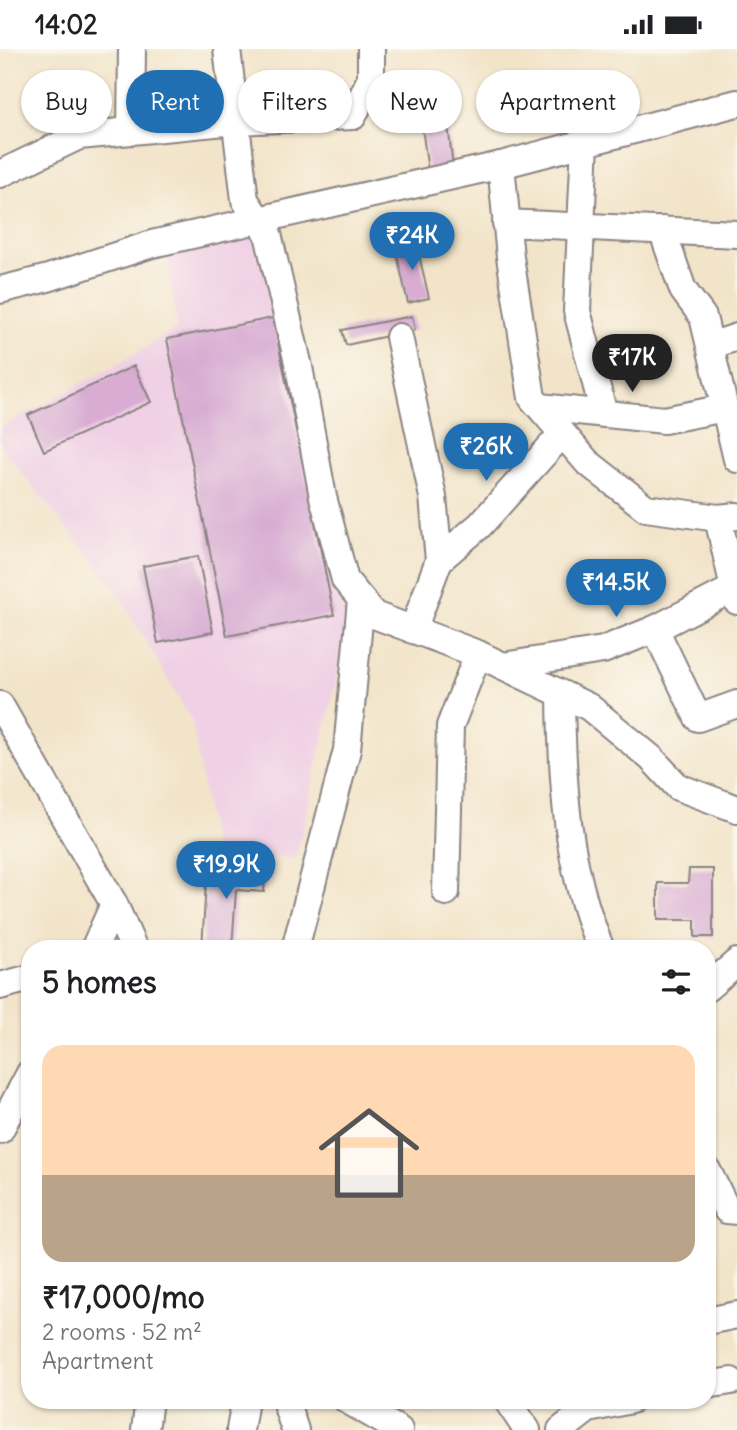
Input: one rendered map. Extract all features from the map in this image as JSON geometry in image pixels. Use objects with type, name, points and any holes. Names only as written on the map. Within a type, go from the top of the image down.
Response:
[{"type":"street","points":[[132,49],[132,70]]},
{"type":"street","points":[[227,49],[245,200],[268,234],[293,341],[323,497],[345,580],[374,615],[478,654],[589,708],[651,758],[678,787],[737,809]]},
{"type":"street","points":[[224,122],[353,116],[371,79],[371,49]]},
{"type":"street","points":[[0,290],[48,278],[152,244],[500,165],[737,103]]},
{"type":"street","points":[[0,174],[79,136],[126,131]]},
{"type":"street","points":[[585,143],[577,311],[604,414]]},
{"type":"street","points":[[500,165],[532,398],[587,462],[646,508],[727,517],[735,594],[603,650],[503,666]]},
{"type":"street","points":[[506,223],[737,234]]},
{"type":"street","points":[[662,230],[683,290],[702,317],[737,459]]},
{"type":"street","points":[[399,337],[433,497],[439,560],[413,630]]},
{"type":"street","points":[[710,346],[737,337]]},
{"type":"street","points":[[540,407],[664,420],[725,408]]},
{"type":"street","points":[[439,560],[480,525],[562,434]]},
{"type":"street","points":[[297,940],[347,750],[361,600]]},
{"type":"street","points":[[655,629],[698,718],[737,704]]},
{"type":"street","points":[[446,892],[450,726],[478,654]]},
{"type":"street","points":[[561,694],[562,776],[570,848],[597,940]]},
{"type":"street","points":[[0,705],[114,904],[130,940]]},
{"type":"street","points":[[98,940],[114,904]]},
{"type":"street","points":[[716,980],[737,962]]},
{"type":"street","points":[[0,986],[21,980]]},
{"type":"street","points":[[0,1129],[21,1090]]},
{"type":"street","points":[[716,1188],[727,1210],[737,1211]]},
{"type":"street","points":[[716,1319],[737,1315]]},
{"type":"street","points":[[145,1430],[148,1409]]},
{"type":"street","points":[[240,1430],[244,1409]]},
{"type":"street","points":[[288,1409],[295,1430]]},
{"type":"street","points":[[363,1409],[399,1430]]},
{"type":"street","points":[[511,1409],[518,1428]]},
{"type":"street","points":[[561,1430],[588,1409]]},
{"type":"shaded area","points":[[257,232],[276,299],[345,620],[342,654],[296,858],[214,854],[192,721],[115,588],[0,446],[0,428],[177,328],[167,256]]},
{"type":"building","points":[[423,133],[449,133],[453,167],[428,171]]},
{"type":"building","points":[[416,242],[429,298],[408,303],[395,246]]},
{"type":"building","points":[[412,316],[415,330],[346,345],[342,330]]},
{"type":"building","points":[[273,318],[334,615],[227,636],[167,339]]},
{"type":"building","points":[[134,366],[151,402],[44,451],[28,415]]},
{"type":"building","points":[[198,556],[213,632],[158,643],[143,566]]},
{"type":"building","points":[[207,865],[266,868],[264,892],[236,890],[233,940],[203,940]]},
{"type":"building","points":[[689,869],[713,869],[713,937],[695,937],[695,920],[658,920],[658,883],[688,883]]}]
